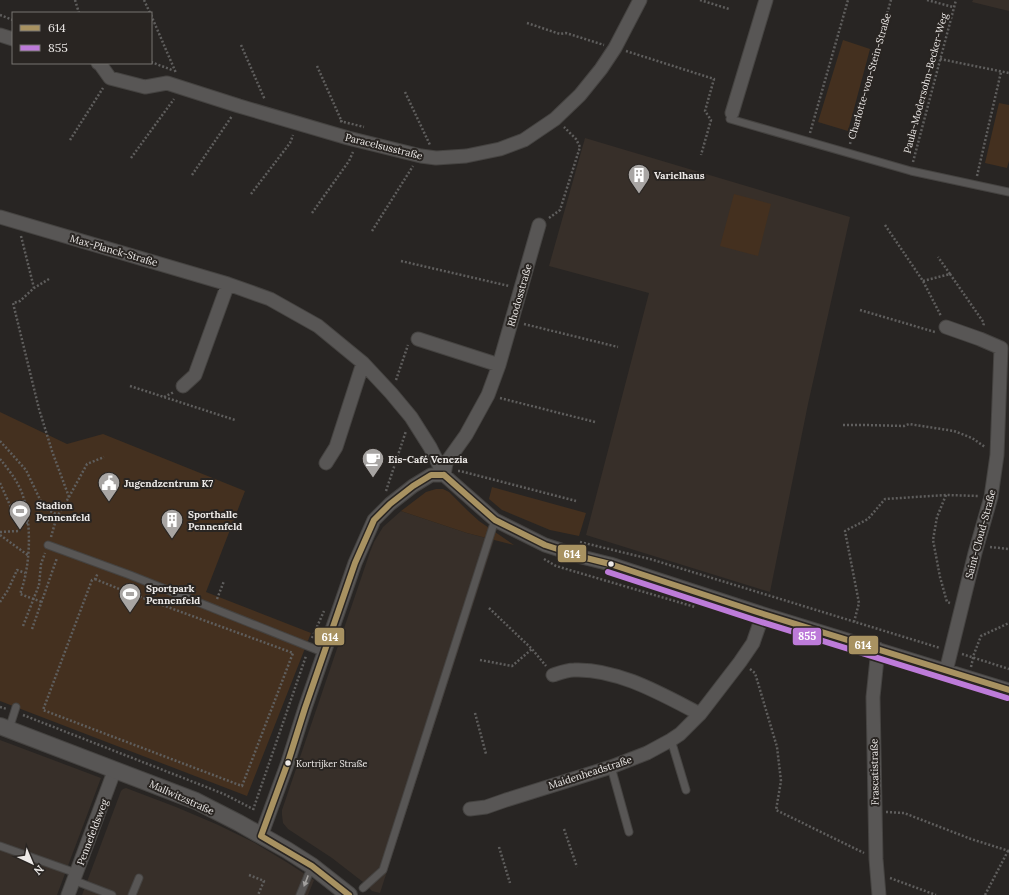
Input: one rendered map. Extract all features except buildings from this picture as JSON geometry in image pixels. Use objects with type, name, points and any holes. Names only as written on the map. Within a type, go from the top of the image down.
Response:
[{"type":"street","name":"Paracelsusstraße","points":[[110,78],[145,87],[167,83],[271,116],[421,156],[436,158],[466,156],[500,149],[524,140],[555,119],[580,95],[601,69],[615,48],[640,0]]},
{"type":"street","name":"Charlotte-von-Stein-Straße","points":[[732,113],[766,0]]},
{"type":"street","points":[[0,35],[12,39]]},
{"type":"street","points":[[100,64],[110,78]]},
{"type":"street","name":"Max-Planck-Straße","points":[[0,217],[228,284],[270,299],[318,326],[363,362],[411,417],[445,469],[495,520],[545,546],[610,564],[763,614],[1009,690]]},
{"type":"street","name":"Rhodosstraße","points":[[445,469],[488,395],[512,322],[539,225]]},
{"type":"street","points":[[183,386],[195,375],[228,284]]},
{"type":"street","name":"Saint-Cloud-Straße","points":[[946,327],[1005,347],[997,455],[991,497],[977,546],[946,671]]},
{"type":"street","points":[[418,338],[499,365]]},
{"type":"street","points":[[326,463],[336,447],[363,362]]},
{"type":"street","points":[[261,836],[288,762],[355,563],[374,520],[390,504],[413,486],[431,475],[445,469]]},
{"type":"street","name":"Maidenheadstraße","points":[[470,809],[486,807],[611,767],[647,753],[671,740],[680,734],[700,714],[740,662],[753,643],[763,614]]},
{"type":"street","name":"Frascatistraße","points":[[878,649],[873,697],[876,859],[879,895]]},
{"type":"street","points":[[553,675],[572,670],[590,670],[619,677],[651,689],[700,714]]},
{"type":"street","name":"Mallwitzstraße","points":[[4,728],[196,801],[239,823],[356,891]]},
{"type":"street","name":"Pennefeldsweg","points":[[68,895],[115,769]]},
{"type":"lane","name":"Charlotte-von-Stein-Straße","points":[[732,113],[730,119],[911,171],[1009,192]]},
{"type":"lane","points":[[356,891],[383,870],[495,520]]},
{"type":"lane","points":[[48,545],[130,575],[325,653]]},
{"type":"lane","points":[[4,728],[15,710]]},
{"type":"lane","points":[[671,740],[686,790]]},
{"type":"lane","points":[[611,767],[629,832]]},
{"type":"lane","points":[[0,846],[75,877],[111,895]]},
{"type":"lane","points":[[300,895],[312,866]]},
{"type":"lane","points":[[132,895],[139,878]]},
{"type":"path","points":[[75,0],[79,12]]},
{"type":"path","points":[[144,0],[149,12]]},
{"type":"path","points":[[700,0],[729,9]]},
{"type":"path","points":[[807,141],[848,0]]},
{"type":"path","name":"Charlotte-von-Stein-Straße","points":[[848,153],[891,0]]},
{"type":"path","points":[[928,0],[953,7]]},
{"type":"path","name":"Paula-Modersohn-Becker-Weg","points":[[911,171],[956,0]]},
{"type":"path","points":[[0,15],[12,20]]},
{"type":"path","points":[[131,158],[182,87],[152,19]]},
{"type":"path","points":[[527,23],[560,34],[566,33],[714,79],[704,111],[711,120],[701,155]]},
{"type":"path","points":[[240,45],[271,116]]},
{"type":"path","points":[[940,58],[1009,73]]},
{"type":"path","points":[[152,62],[183,74]]},
{"type":"path","points":[[312,213],[349,161],[353,139],[342,121],[317,66]]},
{"type":"path","points":[[976,184],[1002,72]]},
{"type":"path","points":[[70,140],[110,78]]},
{"type":"path","points":[[405,92],[430,145],[422,143]]},
{"type":"path","points":[[258,98],[265,100]]},
{"type":"path","points":[[192,175],[240,106]]},
{"type":"path","points":[[334,119],[371,129]]},
{"type":"path","points":[[539,225],[560,210],[580,147],[576,139],[555,119]]},
{"type":"path","points":[[251,194],[290,143],[299,123]]},
{"type":"path","points":[[372,231],[413,166],[421,156]]},
{"type":"path","points":[[18,222],[34,288]]},
{"type":"path","points":[[860,310],[934,332],[946,327],[923,281],[885,225]]},
{"type":"path","points":[[938,257],[984,322],[980,339]]},
{"type":"path","points":[[401,261],[521,289]]},
{"type":"path","points":[[923,281],[950,274]]},
{"type":"path","points":[[49,279],[34,288],[20,301],[13,303],[39,409],[52,451],[70,497]]},
{"type":"path","points":[[512,322],[618,347]]},
{"type":"path","points":[[391,393],[410,341],[418,338]]},
{"type":"path","points":[[130,386],[235,420]]},
{"type":"path","points":[[488,395],[595,422]]},
{"type":"path","points":[[385,493],[411,417]]},
{"type":"path","points":[[843,425],[865,424],[904,426],[909,424],[954,431],[972,438],[997,455]]},
{"type":"path","points":[[0,441],[26,470],[44,508],[58,515]]},
{"type":"path","points":[[23,626],[39,585],[41,564],[58,515],[70,497],[87,464],[104,457]]},
{"type":"path","points":[[0,459],[12,474],[22,492],[28,518],[28,556],[24,584],[20,594],[42,602]]},
{"type":"path","points":[[445,469],[457,465],[458,471],[463,477]]},
{"type":"path","points":[[458,471],[576,502]]},
{"type":"path","points":[[0,482],[18,523],[28,523]]},
{"type":"path","points":[[946,495],[937,518],[933,540],[940,577],[948,602],[961,610]]},
{"type":"path","points":[[854,622],[860,603],[845,531],[868,519],[885,499],[946,495],[991,497]]},
{"type":"path","points":[[0,532],[19,531]]},
{"type":"path","points":[[0,536],[28,556]]},
{"type":"path","points":[[577,541],[650,559],[1009,669]]},
{"type":"path","points":[[977,546],[1009,549]]},
{"type":"path","points":[[538,556],[556,566],[697,607]]},
{"type":"path","points":[[32,629],[54,565]]},
{"type":"path","points":[[0,602],[8,590],[17,570],[26,573]]},
{"type":"path","points":[[95,579],[293,653],[242,786],[43,710],[92,580],[95,579]]},
{"type":"path","points":[[213,609],[224,581]]},
{"type":"path","points":[[490,608],[532,649],[553,675]]},
{"type":"path","points":[[968,678],[981,636],[1009,623]]},
{"type":"path","points":[[480,660],[512,666],[532,649]]},
{"type":"path","points":[[740,662],[755,673],[777,746],[781,781],[776,810],[876,859]]},
{"type":"path","points":[[0,707],[15,710],[144,762]]},
{"type":"path","points":[[475,713],[486,754]]},
{"type":"path","points":[[875,812],[904,813],[971,839],[1009,850],[985,895]]},
{"type":"path","points":[[564,829],[577,867]]},
{"type":"path","points":[[499,847],[510,883]]},
{"type":"path","points":[[877,872],[936,895]]},
{"type":"path","points":[[249,875],[264,881],[258,895]]},
{"type":"shaded area","points":[[973,0],[1009,0],[1009,11],[972,2]]},
{"type":"shaded area","points":[[843,40],[870,49],[848,131],[818,122]]},
{"type":"shaded area","points":[[999,103],[1009,105],[1009,161],[1007,168],[985,163]]},
{"type":"shaded area","points":[[585,138],[850,217],[808,404],[770,592],[586,535],[649,293],[549,266]]},
{"type":"shaded area","points":[[734,194],[771,204],[758,256],[720,246]]},
{"type":"shaded area","name":"Sportpark Pennenfeld","points":[[0,412],[67,444],[103,434],[245,491],[206,592],[311,633],[247,796],[0,701]]},
{"type":"shaded area","points":[[492,487],[586,513],[579,536],[550,530],[502,510],[489,499]]},
{"type":"shaded area","points":[[436,489],[443,489],[449,492],[479,521],[514,545],[467,533],[401,511],[426,492]]},
{"type":"shaded area","points":[[401,511],[467,533],[494,540],[380,893],[372,891],[363,882],[332,858],[288,829],[283,823],[282,810],[370,552],[383,527]]},
{"type":"shaded area","points":[[0,740],[101,778],[57,895],[0,895]]},
{"type":"shaded area","points":[[126,788],[216,824],[253,842],[314,880],[308,895],[82,895],[121,791]]},
{"type":"transit line","name":"614","points":[[261,836],[288,762],[355,563],[374,520],[390,504],[413,486],[431,475],[444,475]]},
{"type":"transit line","name":"614","points":[[444,475],[495,520],[545,545],[610,564],[757,612],[1009,690]]},
{"type":"transit line","name":"855","points":[[608,572],[755,620],[1007,698]]},
{"type":"transit line","name":"614","points":[[261,836],[312,866],[349,895]]},
{"type":"place","name":"Varielhaus","points":[[639,194]]},
{"type":"place","name":"Eis-Café Venezia","points":[[373,478]]},
{"type":"place","name":"Jugendzentrum K7","points":[[109,502]]},
{"type":"place","name":"Stadion Pennenfeld","points":[[20,530]]},
{"type":"place","name":"Sporthalle Pennenfeld","points":[[172,540]]},
{"type":"place","name":"Sportpark Pennenfeld","points":[[130,614]]},
{"type":"place","name":"Kortrijker Straße","points":[[288,763]]}]
